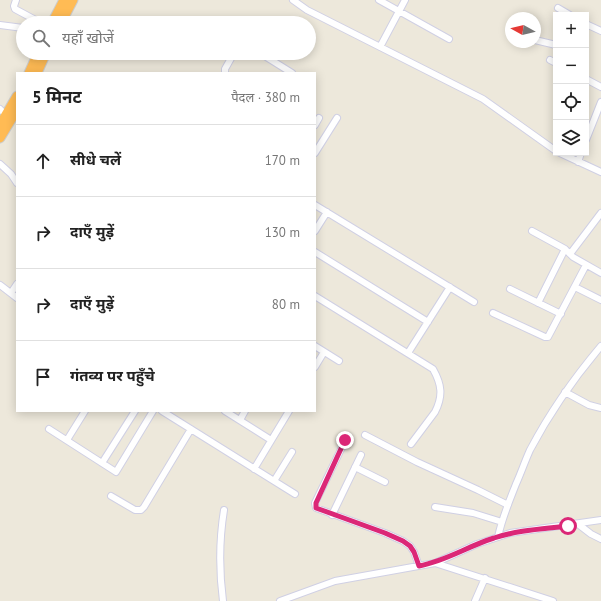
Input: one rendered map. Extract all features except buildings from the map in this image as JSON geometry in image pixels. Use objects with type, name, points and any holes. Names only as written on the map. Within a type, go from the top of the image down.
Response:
[{"type":"highway","points":[[56,16],[64,0]]},
{"type":"highway","points":[[64,16],[72,0]]},
{"type":"highway","points":[[29,72],[35,60]]},
{"type":"highway","points":[[37,72],[43,60]]},
{"type":"highway","points":[[0,124],[3,112],[16,97]]},
{"type":"highway","points":[[0,138],[16,112]]},
{"type":"street","points":[[16,0],[14,6],[15,9],[28,16]]},
{"type":"street","points":[[293,0],[307,10],[483,99],[553,149]]},
{"type":"street","points":[[379,0],[449,39]]},
{"type":"street","points":[[380,47],[405,0]]},
{"type":"street","points":[[558,8],[565,12]]},
{"type":"street","points":[[0,25],[16,27]]},
{"type":"street","points":[[589,25],[601,31]]},
{"type":"street","points":[[541,41],[553,44]]},
{"type":"street","points":[[225,72],[230,60]]},
{"type":"street","points":[[271,60],[290,72]]},
{"type":"street","points":[[589,81],[601,87]]},
{"type":"street","points":[[589,134],[598,116],[601,102]]},
{"type":"street","points":[[316,123],[319,118]]},
{"type":"street","points":[[316,149],[337,118]]},
{"type":"street","points":[[566,156],[601,172]]},
{"type":"street","points":[[578,162],[580,156]]},
{"type":"street","points":[[0,164],[11,174],[16,182]]},
{"type":"street","points":[[316,206],[474,302]]},
{"type":"street","points":[[316,229],[327,212]]},
{"type":"street","points":[[538,303],[567,252],[601,213]]},
{"type":"street","points":[[532,231],[601,273]]},
{"type":"street","points":[[316,253],[428,322]]},
{"type":"street","points":[[493,313],[548,337],[586,265]]},
{"type":"street","points":[[0,285],[16,297]]},
{"type":"street","points":[[10,293],[16,285]]},
{"type":"street","points":[[408,353],[450,287]]},
{"type":"street","points":[[575,287],[601,300]]},
{"type":"street","points":[[510,289],[561,314]]},
{"type":"street","points":[[316,297],[433,369],[438,377],[441,391],[438,407],[411,444]]},
{"type":"street","points":[[498,537],[508,505],[530,452],[565,392],[601,346]]},
{"type":"street","points":[[316,347],[339,361]]},
{"type":"street","points":[[316,365],[324,352]]},
{"type":"street","points":[[565,392],[581,402],[601,408]]},
{"type":"street","points":[[66,440],[84,412]]},
{"type":"street","points":[[102,463],[134,412]]},
{"type":"street","points":[[49,429],[116,472],[152,412]]},
{"type":"street","points":[[164,412],[295,494]]},
{"type":"street","points":[[227,412],[271,440]]},
{"type":"street","points":[[240,420],[244,412]]},
{"type":"street","points":[[254,469],[288,412]]},
{"type":"street","points":[[111,496],[135,510],[141,510],[191,429]]},
{"type":"street","points":[[365,436],[508,505]]},
{"type":"street","points":[[345,440],[315,506],[318,510],[385,533],[403,541],[410,546],[414,552],[419,566]]},
{"type":"street","points":[[274,481],[292,452]]},
{"type":"street","points":[[332,514],[361,455]]},
{"type":"street","points":[[355,467],[384,482]]},
{"type":"street","points":[[435,507],[473,513],[502,522]]},
{"type":"street","points":[[223,601],[220,546],[224,510]]},
{"type":"street","points":[[280,601],[335,582],[435,563],[477,544],[510,533],[601,520]]},
{"type":"street","points":[[578,524],[590,534],[601,539]]},
{"type":"street","points":[[435,563],[553,601]]},
{"type":"street","points":[[475,601],[485,578]]},
{"type":"route","points":[[345,440],[316,503],[316,508],[403,541],[410,546],[414,552],[419,566],[435,563],[477,544],[510,533],[568,526]]}]
